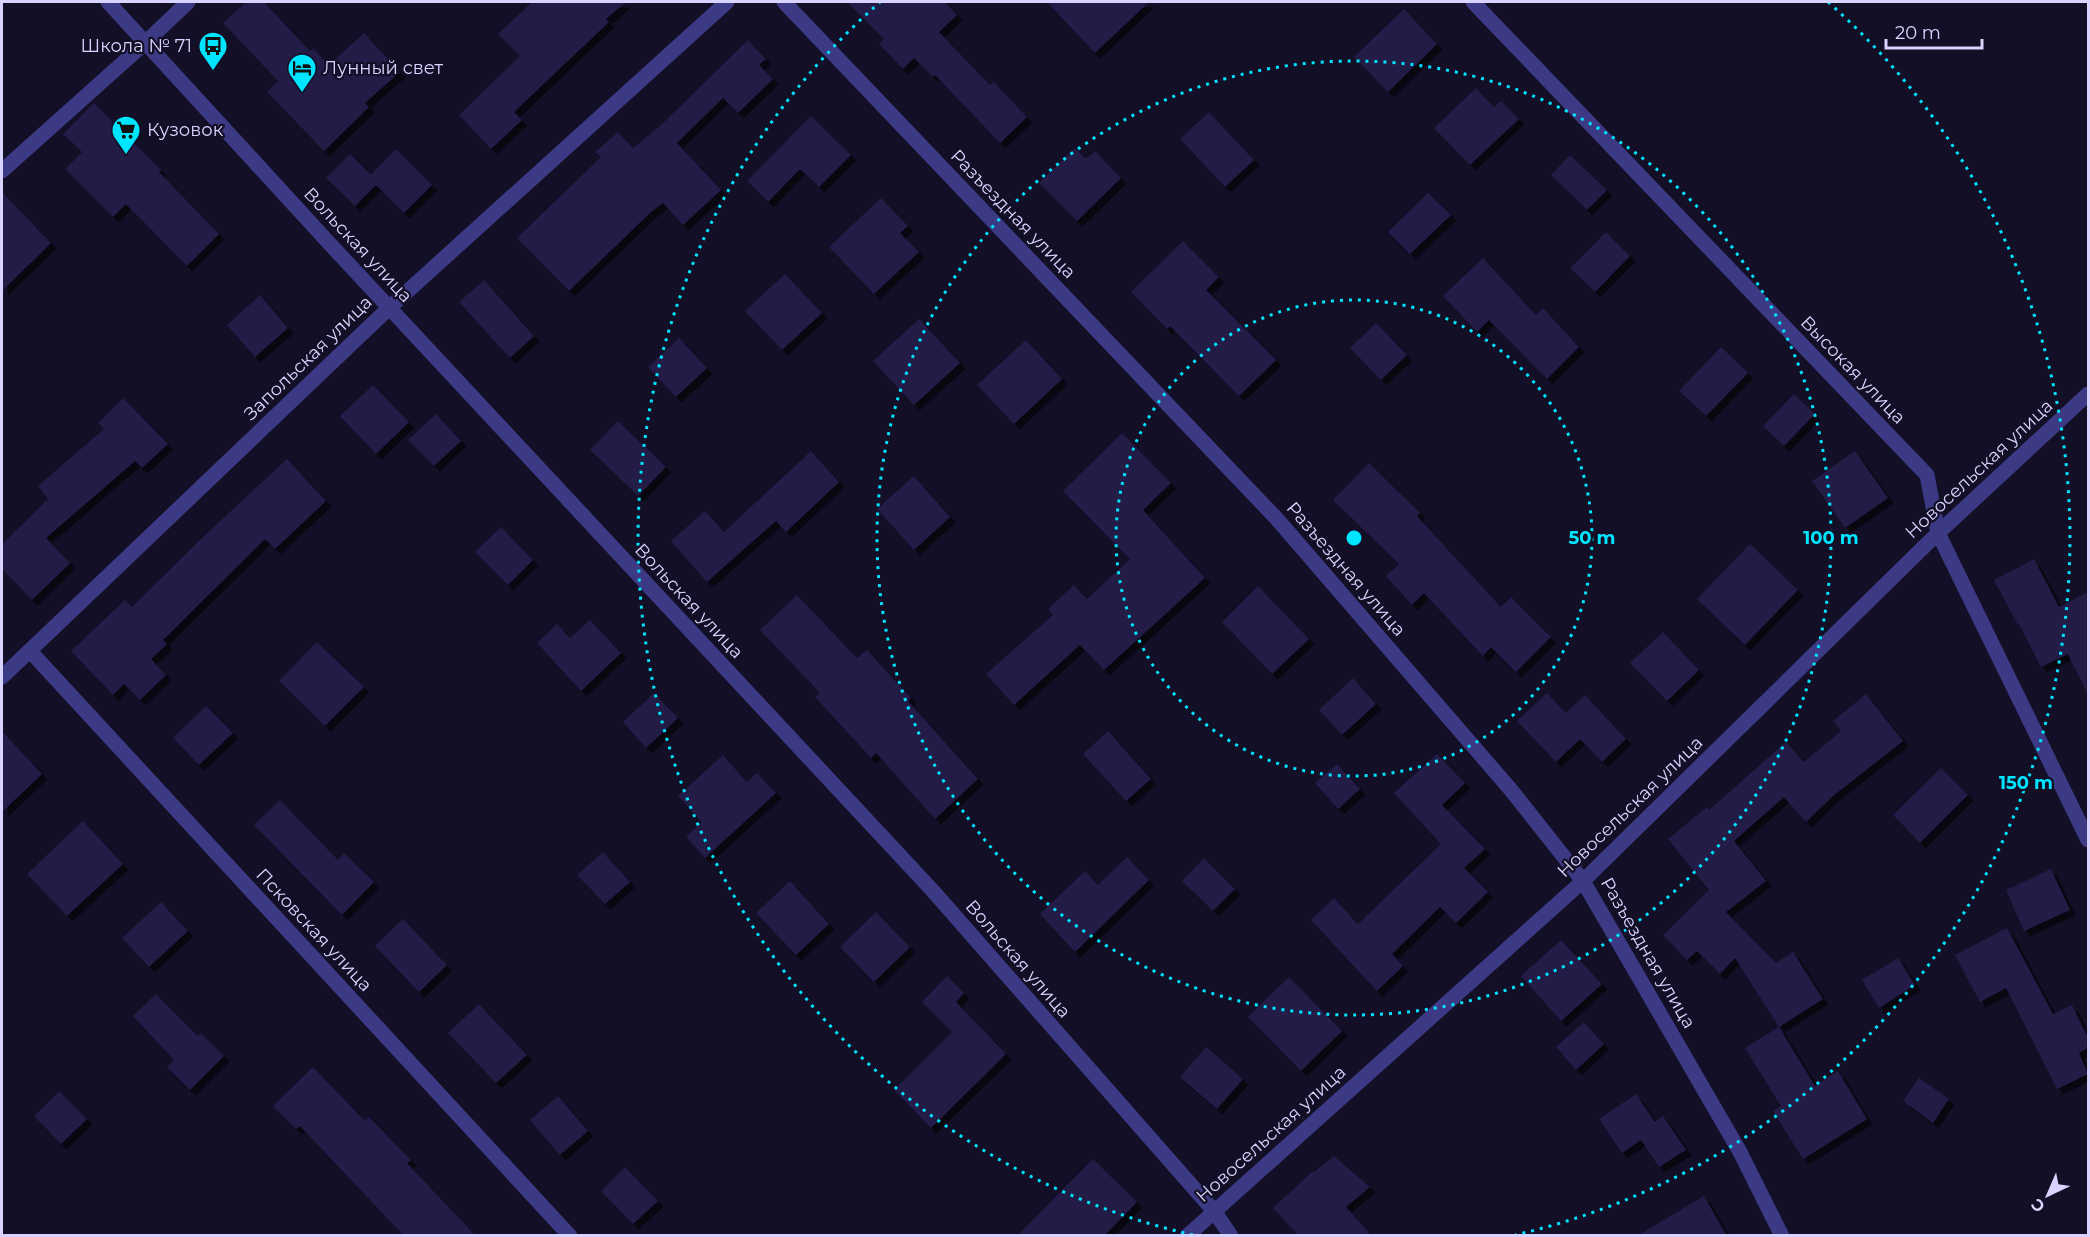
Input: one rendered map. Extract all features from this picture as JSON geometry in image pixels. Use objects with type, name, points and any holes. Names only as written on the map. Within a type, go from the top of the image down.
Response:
[{"type":"street","name":"Вольская улица","points":[[108,2],[389,308],[933,891],[1214,1211],[1231,1236]]},
{"type":"street","points":[[2,171],[188,2]]},
{"type":"street","name":"Запольская улица","points":[[2,677],[389,308],[727,2]]},
{"type":"street","name":"Разъездная улица","points":[[784,2],[1277,519],[1511,790],[1583,880],[1740,1152],[1782,1236]]},
{"type":"street","name":"Высокая улица","points":[[1473,2],[1927,475],[1938,533],[2088,840]]},
{"type":"street","name":"Новосельская улица","points":[[1187,1236],[1583,880],[1938,533],[2088,394]]},
{"type":"street","name":"Псковская улица","points":[[30,651],[570,1236]]},
{"type":"building","points":[[246,2],[264,2],[310,51],[313,48],[329,65],[364,33],[400,72],[365,103],[369,107],[324,151],[267,92],[278,81],[223,23]]},
{"type":"building","points":[[532,2],[626,2],[606,19],[609,22],[514,112],[522,120],[491,149],[459,115],[520,56],[498,34]]},
{"type":"building","points":[[847,2],[945,2],[957,15],[939,32],[990,85],[994,82],[1027,117],[1000,143],[935,75],[933,77],[914,58],[903,69],[879,44],[884,39]]},
{"type":"building","points":[[1047,2],[1149,2],[1095,53]]},
{"type":"building","points":[[1404,9],[1437,44],[1388,92],[1354,57]]},
{"type":"building","points":[[748,40],[766,59],[759,65],[773,79],[738,113],[723,98],[677,143],[721,190],[683,225],[663,203],[569,291],[517,238],[601,157],[595,152],[618,132],[633,148],[661,125]]},
{"type":"building","points":[[1476,88],[1494,107],[1501,101],[1519,119],[1470,165],[1434,128]]},
{"type":"building","points":[[94,103],[161,170],[159,172],[219,234],[187,266],[126,204],[113,217],[65,169],[82,152],[63,134]]},
{"type":"building","points":[[1209,112],[1254,160],[1225,187],[1180,139]]},
{"type":"building","points":[[811,116],[851,155],[819,187],[800,169],[768,202],[747,181]]},
{"type":"building","points":[[1075,148],[1086,159],[1095,151],[1121,178],[1077,221],[1039,183]]},
{"type":"building","points":[[396,149],[432,185],[404,213],[376,185],[355,206],[326,178],[350,154],[371,175]]},
{"type":"building","points":[[1570,155],[1607,190],[1587,210],[1551,175]]},
{"type":"building","points":[[2,192],[51,243],[2,291]]},
{"type":"building","points":[[1428,193],[1451,215],[1410,254],[1388,232]]},
{"type":"building","points":[[881,198],[908,226],[900,233],[919,252],[874,294],[829,247]]},
{"type":"building","points":[[1606,232],[1630,256],[1595,292],[1570,268]]},
{"type":"building","points":[[1183,241],[1219,277],[1206,290],[1276,360],[1239,396],[1170,326],[1167,329],[1131,292]]},
{"type":"building","points":[[1483,258],[1536,315],[1543,308],[1579,347],[1547,379],[1489,320],[1477,332],[1443,296]]},
{"type":"building","points":[[785,274],[822,313],[782,350],[745,311]]},
{"type":"building","points":[[484,280],[534,336],[510,358],[459,302]]},
{"type":"building","points":[[260,295],[288,328],[255,357],[227,325]]},
{"type":"building","points":[[919,319],[960,363],[914,405],[873,361]]},
{"type":"building","points":[[1376,323],[1407,355],[1381,380],[1350,348]]},
{"type":"building","points":[[679,338],[707,368],[676,397],[648,367]]},
{"type":"building","points":[[1026,340],[1062,379],[1014,424],[977,385]]},
{"type":"building","points":[[1721,347],[1748,373],[1706,416],[1679,391]]},
{"type":"building","points":[[373,385],[409,422],[376,454],[340,416]]},
{"type":"building","points":[[1794,394],[1815,414],[1784,446],[1763,426]]},
{"type":"building","points":[[123,398],[168,444],[142,468],[135,461],[46,538],[70,563],[32,600],[2,569],[2,544],[48,499],[38,486],[104,429],[98,423]]},
{"type":"building","points":[[436,414],[461,441],[434,466],[408,440]]},
{"type":"building","points":[[618,421],[666,467],[638,496],[590,450]]},
{"type":"building","points":[[1122,433],[1171,483],[1143,510],[1205,578],[1104,670],[1080,645],[1014,705],[986,674],[1053,615],[1048,609],[1074,585],[1087,599],[1130,559],[1063,491]]},
{"type":"building","points":[[811,451],[839,482],[786,532],[776,521],[707,582],[671,541],[705,511],[724,532]]},
{"type":"building","points":[[1855,451],[1888,498],[1845,528],[1812,481]]},
{"type":"building","points":[[287,459],[326,501],[275,549],[265,539],[163,640],[167,644],[151,659],[166,675],[140,700],[124,684],[113,695],[71,651],[125,600],[132,607]]},
{"type":"building","points":[[1369,463],[1420,513],[1417,516],[1501,607],[1511,597],[1551,637],[1516,672],[1491,647],[1483,656],[1424,593],[1412,605],[1386,576],[1399,564],[1333,500]]},
{"type":"building","points":[[914,476],[950,517],[914,550],[877,509]]},
{"type":"building","points":[[501,527],[533,560],[508,585],[475,552]]},
{"type":"building","points":[[1750,544],[1798,590],[1745,645],[1697,599]]},
{"type":"building","points":[[2034,559],[2059,607],[2088,592],[2088,695],[2068,654],[2041,667],[1994,580]]},
{"type":"building","points":[[1258,586],[1309,639],[1272,674],[1222,622]]},
{"type":"building","points":[[797,595],[857,658],[867,650],[911,698],[908,701],[978,779],[935,819],[876,753],[871,758],[815,697],[820,693],[760,630]]},
{"type":"building","points":[[590,620],[621,653],[581,691],[537,643],[557,624],[570,638]]},
{"type":"building","points":[[1663,632],[1699,670],[1667,701],[1630,663]]},
{"type":"building","points":[[317,642],[364,687],[325,726],[279,681]]},
{"type":"building","points":[[1353,678],[1376,704],[1342,735],[1319,710]]},
{"type":"building","points":[[654,693],[678,718],[646,748],[623,722]]},
{"type":"building","points":[[1547,693],[1566,713],[1585,695],[1626,739],[1602,762],[1580,739],[1556,762],[1517,721]]},
{"type":"building","points":[[1866,694],[1903,741],[1833,796],[1806,822],[1784,797],[1734,841],[1766,881],[1726,912],[1776,963],[1793,952],[1823,999],[1779,1027],[1735,958],[1720,974],[1697,951],[1687,960],[1663,935],[1709,890],[1668,839],[1707,807],[1709,810],[1786,742],[1804,762],[1841,731],[1833,721]]},
{"type":"building","points":[[206,706],[233,733],[199,765],[173,738]]},
{"type":"building","points":[[2,731],[42,774],[2,812]]},
{"type":"building","points":[[1108,731],[1151,779],[1126,801],[1083,754]]},
{"type":"building","points":[[1437,754],[1465,783],[1442,805],[1485,849],[1464,868],[1488,892],[1456,923],[1440,907],[1392,954],[1403,966],[1377,991],[1311,920],[1334,898],[1358,924],[1441,844],[1394,793]]},
{"type":"building","points":[[723,755],[747,782],[757,773],[776,793],[705,858],[686,837],[702,822],[678,796]]},
{"type":"building","points":[[1337,764],[1360,789],[1338,809],[1315,783]]},
{"type":"building","points":[[1941,768],[1968,795],[1920,843],[1893,815]]},
{"type":"building","points":[[280,800],[338,860],[344,853],[374,882],[342,915],[254,825]]},
{"type":"building","points":[[83,821],[123,864],[67,916],[27,874]]},
{"type":"building","points":[[603,852],[630,882],[605,904],[577,875]]},
{"type":"building","points":[[1127,857],[1149,880],[1075,952],[1040,914],[1085,871],[1098,885]]},
{"type":"building","points":[[1204,858],[1235,889],[1213,911],[1182,881]]},
{"type":"building","points":[[2051,869],[2070,910],[2024,931],[2006,890]]},
{"type":"building","points":[[790,881],[829,924],[796,955],[756,913]]},
{"type":"building","points":[[161,902],[188,931],[149,967],[122,938]]},
{"type":"building","points":[[876,912],[910,947],[874,982],[840,947]]},
{"type":"building","points":[[403,919],[447,965],[419,992],[375,946]]},
{"type":"building","points":[[2007,928],[2053,1014],[2072,1005],[2088,1038],[2088,1048],[2079,1053],[2088,1074],[2057,1089],[2006,988],[1980,1002],[1955,955]]},
{"type":"building","points":[[1561,940],[1602,984],[1561,1021],[1521,976]]},
{"type":"building","points":[[1898,958],[1915,985],[1879,1008],[1862,980]]},
{"type":"building","points":[[947,976],[964,993],[956,1002],[1006,1054],[931,1128],[894,1090],[952,1032],[922,1002]]},
{"type":"building","points":[[1289,977],[1342,1031],[1301,1071],[1248,1017]]},
{"type":"building","points":[[156,994],[198,1036],[201,1033],[224,1056],[190,1090],[167,1067],[174,1060],[133,1016]]},
{"type":"building","points":[[479,1004],[527,1055],[496,1083],[448,1033]]},
{"type":"building","points":[[1584,1022],[1604,1044],[1576,1070],[1556,1047]]},
{"type":"building","points":[[1779,1027],[1815,1086],[1838,1071],[1867,1119],[1803,1159],[1773,1111],[1781,1106],[1745,1048]]},
{"type":"building","points":[[1206,1047],[1243,1079],[1217,1109],[1180,1077]]},
{"type":"building","points":[[313,1067],[365,1121],[369,1117],[411,1160],[407,1163],[476,1236],[404,1236],[300,1126],[296,1129],[273,1106]]},
{"type":"building","points":[[1919,1078],[1949,1099],[1933,1123],[1903,1101]]},
{"type":"building","points":[[59,1091],[87,1119],[61,1144],[34,1116]]},
{"type":"building","points":[[1636,1094],[1655,1122],[1663,1116],[1686,1150],[1659,1167],[1641,1140],[1622,1153],[1599,1119]]},
{"type":"building","points":[[558,1096],[588,1131],[560,1155],[530,1120]]},
{"type":"building","points":[[1334,1156],[1370,1187],[1346,1207],[1372,1236],[1299,1236],[1273,1208],[1313,1171]]},
{"type":"building","points":[[1093,1159],[1137,1202],[1104,1236],[1017,1236]]},
{"type":"building","points":[[625,1167],[658,1201],[633,1224],[601,1191]]},
{"type":"building","points":[[1704,1196],[1727,1236],[1637,1236]]},
{"type":"place","name":"Школа № 71","points":[[213,72]]},
{"type":"place","name":"Лунный свет","points":[[302,94]]},
{"type":"place","name":"Кузовок","points":[[126,156]]}]
